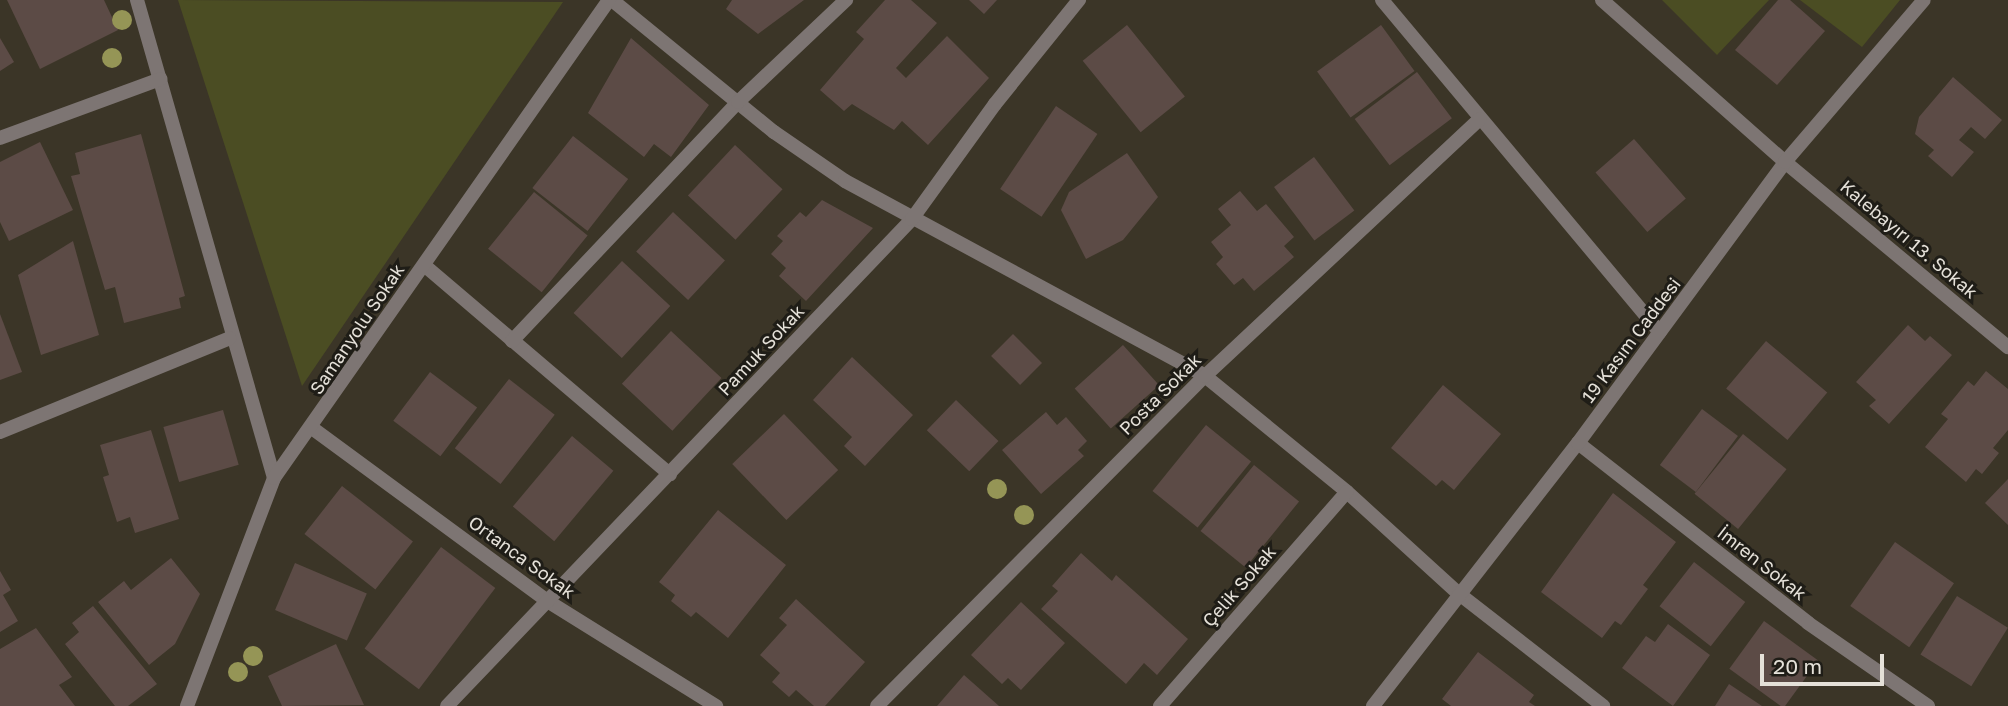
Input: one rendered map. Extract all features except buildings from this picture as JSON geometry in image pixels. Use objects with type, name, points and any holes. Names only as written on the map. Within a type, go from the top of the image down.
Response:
[{"type":"street","points":[[137,0],[230,338],[274,478]]},
{"type":"street","points":[[610,0],[818,163],[912,219],[1205,376],[1348,492],[1458,593],[1603,706]]},
{"type":"street","name":"Samanyolu Sokak","points":[[187,706],[274,478],[312,428],[610,0]]},
{"type":"street","points":[[512,341],[738,102],[846,0]]},
{"type":"street","name":"Pamuk Sokak","points":[[447,706],[912,219],[995,104],[1079,0]]},
{"type":"street","points":[[1382,0],[1660,332]]},
{"type":"street","name":"Kalebayırı 13. Sokak","points":[[1602,0],[1785,162],[2008,346]]},
{"type":"street","name":"19 Kasım Caddesi","points":[[1373,706],[1458,593],[1578,443],[1785,162],[1924,0]]},
{"type":"street","points":[[0,138],[160,79]]},
{"type":"street","name":"Posta Sokak","points":[[877,706],[1205,376],[1480,119]]},
{"type":"street","points":[[424,265],[670,474]]},
{"type":"street","points":[[0,432],[230,338]]},
{"type":"street","name":"Ortanca Sokak","points":[[312,428],[549,602],[716,706]]},
{"type":"street","name":"İmren Sokak","points":[[1578,443],[1808,623],[1928,706]]},
{"type":"street","name":"Çelik Sokak","points":[[1160,706],[1348,492]]},
{"type":"green space","points":[[178,0],[563,2],[302,386]]},
{"type":"green space","points":[[1662,0],[1769,0],[1717,55]]},
{"type":"green space","points":[[1800,0],[1900,0],[1862,47]]}]
